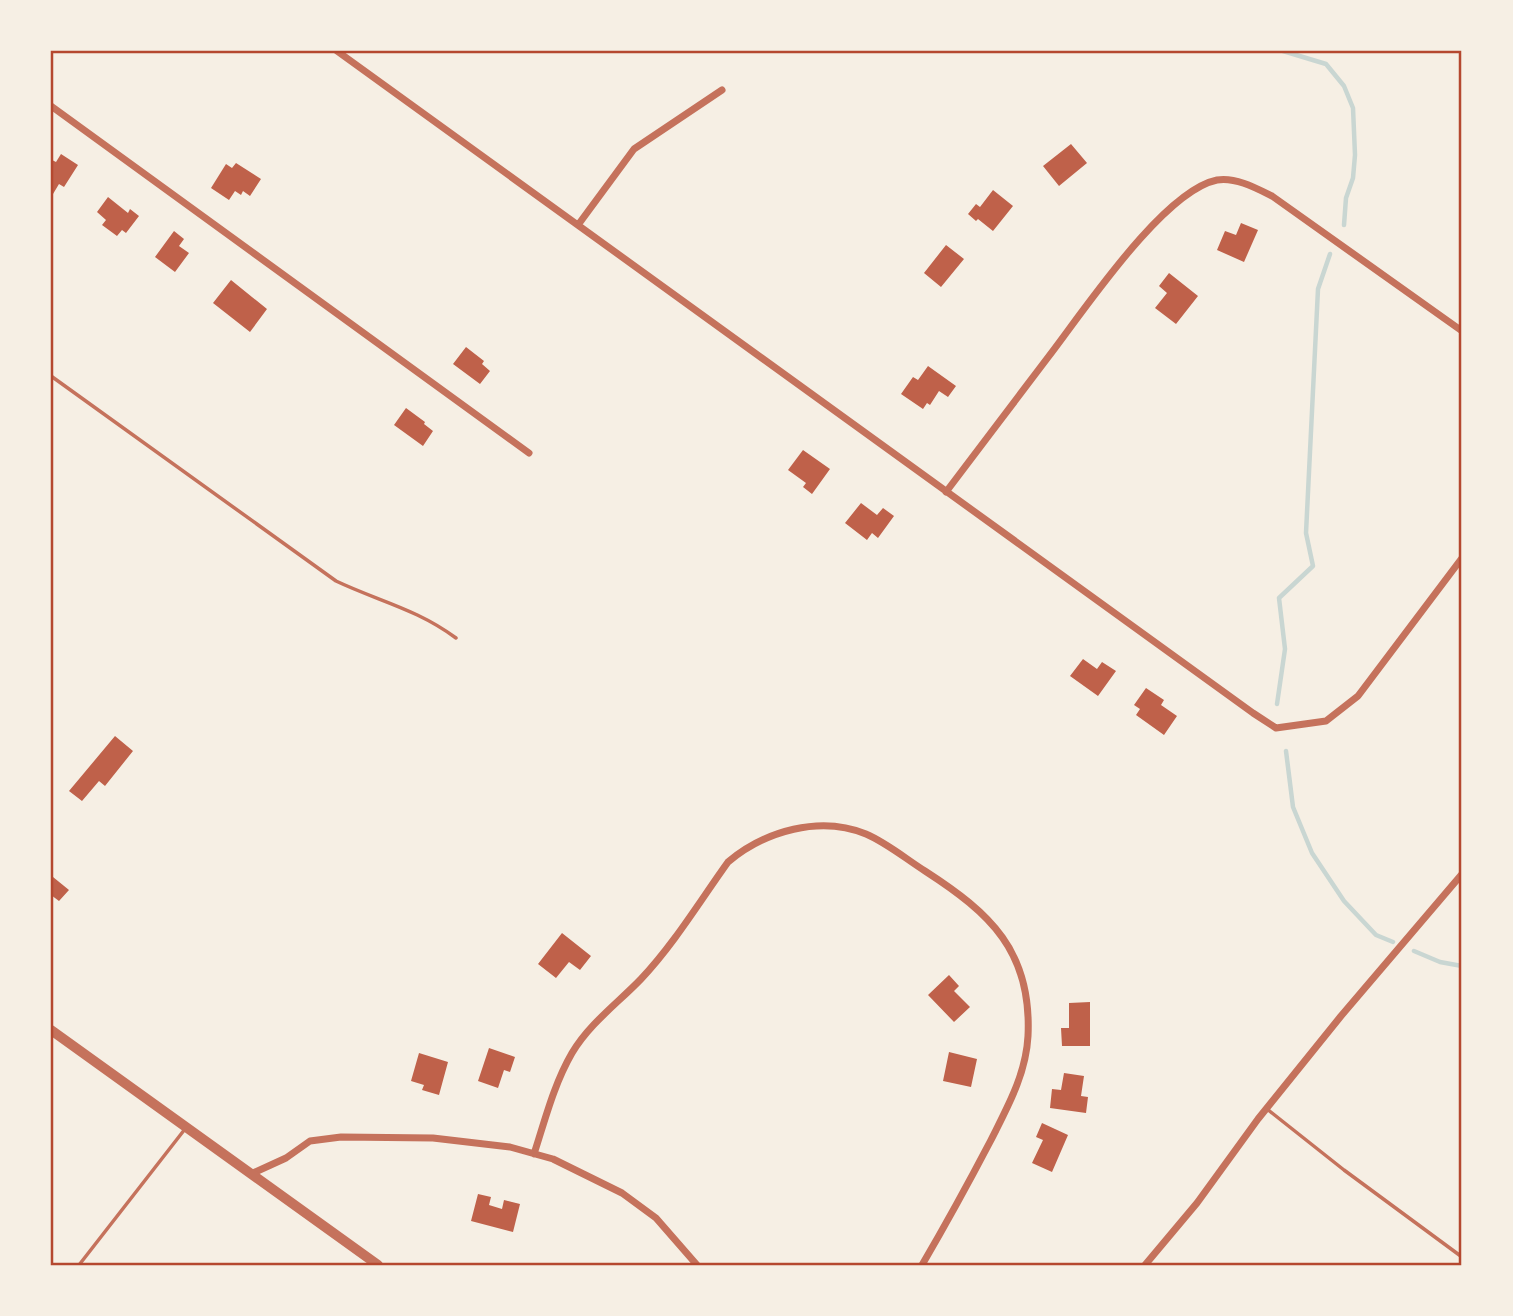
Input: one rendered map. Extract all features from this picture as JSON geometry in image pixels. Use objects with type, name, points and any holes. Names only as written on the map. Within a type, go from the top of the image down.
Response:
[{"type":"street","points":[[337,51],[1276,728],[1326,721],[1358,696],[1462,558]]},
{"type":"street","points":[[578,225],[634,149],[722,90]]},
{"type":"street","points":[[51,106],[529,453]]},
{"type":"street","points":[[946,492],[1135,244],[1184,198],[1200,186],[1219,180],[1246,183],[1272,196],[1462,331]]},
{"type":"street","points":[[534,1154],[561,1075],[572,1053],[609,1008],[658,960],[728,862],[743,850],[769,836],[797,828],[826,826],[852,829],[870,835],[979,909],[1001,933],[1016,962],[1026,999],[1028,1034],[1025,1060],[1014,1094],[922,1265]]},
{"type":"street","points":[[1145,1265],[1197,1203],[1341,1016],[1462,874]]},
{"type":"street","points":[[51,1030],[377,1265]]},
{"type":"street","points":[[251,1174],[286,1158],[310,1141],[341,1137],[433,1138],[510,1147],[573,1168],[644,1207],[697,1265]]},
{"type":"lane","points":[[51,376],[336,581],[368,596],[412,611],[456,638]]},
{"type":"lane","points":[[1267,1109],[1344,1171],[1462,1257]]},
{"type":"lane","points":[[79,1265],[186,1127]]},
{"type":"building","points":[[1071,144],[1087,163],[1059,186],[1043,166]]},
{"type":"building","points":[[61,154],[78,165],[64,187],[59,184],[53,194],[51,162],[56,162]]},
{"type":"building","points":[[236,163],[261,179],[250,196],[243,191],[241,195],[235,191],[229,200],[211,188],[226,164],[232,168]]},
{"type":"building","points":[[993,190],[1013,206],[993,231],[968,214],[976,204],[980,207]]},
{"type":"building","points":[[108,197],[128,213],[130,209],[139,216],[126,233],[122,230],[117,236],[102,225],[106,220],[97,212]]},
{"type":"building","points":[[1241,223],[1258,230],[1244,262],[1217,250],[1225,231],[1236,235]]},
{"type":"building","points":[[174,231],[184,239],[179,246],[189,253],[175,272],[155,257]]},
{"type":"building","points":[[946,245],[964,259],[941,287],[924,273]]},
{"type":"building","points":[[1169,273],[1198,296],[1176,324],[1155,308],[1167,293],[1159,286]]},
{"type":"building","points":[[231,280],[267,309],[250,332],[213,303]]},
{"type":"building","points":[[466,347],[484,361],[482,364],[490,371],[480,384],[453,364]]},
{"type":"building","points":[[928,366],[956,386],[948,397],[939,391],[930,405],[927,403],[923,409],[901,394],[913,377],[918,380]]},
{"type":"building","points":[[406,408],[433,431],[423,446],[394,425]]},
{"type":"building","points":[[803,450],[830,469],[812,494],[803,487],[806,483],[788,470]]},
{"type":"building","points":[[861,503],[877,515],[883,508],[894,516],[878,538],[872,533],[867,540],[845,523]]},
{"type":"building","points":[[1083,659],[1097,669],[1102,662],[1116,671],[1098,696],[1070,676]]},
{"type":"building","points":[[1146,688],[1164,700],[1161,705],[1177,716],[1164,735],[1136,715],[1140,709],[1134,705]]},
{"type":"building","points":[[115,736],[133,751],[105,786],[99,781],[82,801],[69,791]]},
{"type":"building","points":[[53,877],[69,890],[59,901],[51,895]]},
{"type":"building","points":[[562,933],[591,956],[580,970],[569,962],[556,978],[538,964]]},
{"type":"building","points":[[949,975],[959,986],[954,991],[970,1007],[954,1022],[928,995]]},
{"type":"building","points":[[1090,1002],[1090,1046],[1062,1046],[1061,1028],[1069,1028],[1069,1003]]},
{"type":"building","points":[[489,1048],[515,1057],[510,1072],[504,1070],[498,1088],[478,1081]]},
{"type":"building","points":[[949,1052],[977,1059],[971,1087],[943,1081]]},
{"type":"building","points":[[419,1053],[448,1062],[439,1095],[422,1090],[424,1085],[411,1081]]},
{"type":"building","points":[[1064,1073],[1084,1076],[1081,1096],[1088,1097],[1086,1113],[1050,1108],[1052,1089],[1061,1090]]},
{"type":"building","points":[[1042,1123],[1068,1135],[1052,1172],[1032,1163],[1043,1140],[1036,1137]]},
{"type":"building","points":[[478,1194],[491,1197],[489,1205],[502,1209],[504,1200],[520,1204],[513,1232],[471,1221]]},
{"type":"waterway","points":[[1283,51],[1326,64],[1344,86],[1353,108],[1355,155],[1353,178],[1346,198],[1344,225]]},
{"type":"waterway","points":[[1277,704],[1285,649],[1279,598],[1313,566],[1306,533],[1318,289],[1330,254]]},
{"type":"waterway","points":[[1286,751],[1293,807],[1312,853],[1344,901],[1376,935],[1393,942]]},
{"type":"waterway","points":[[1414,951],[1440,962],[1462,966]]}]
